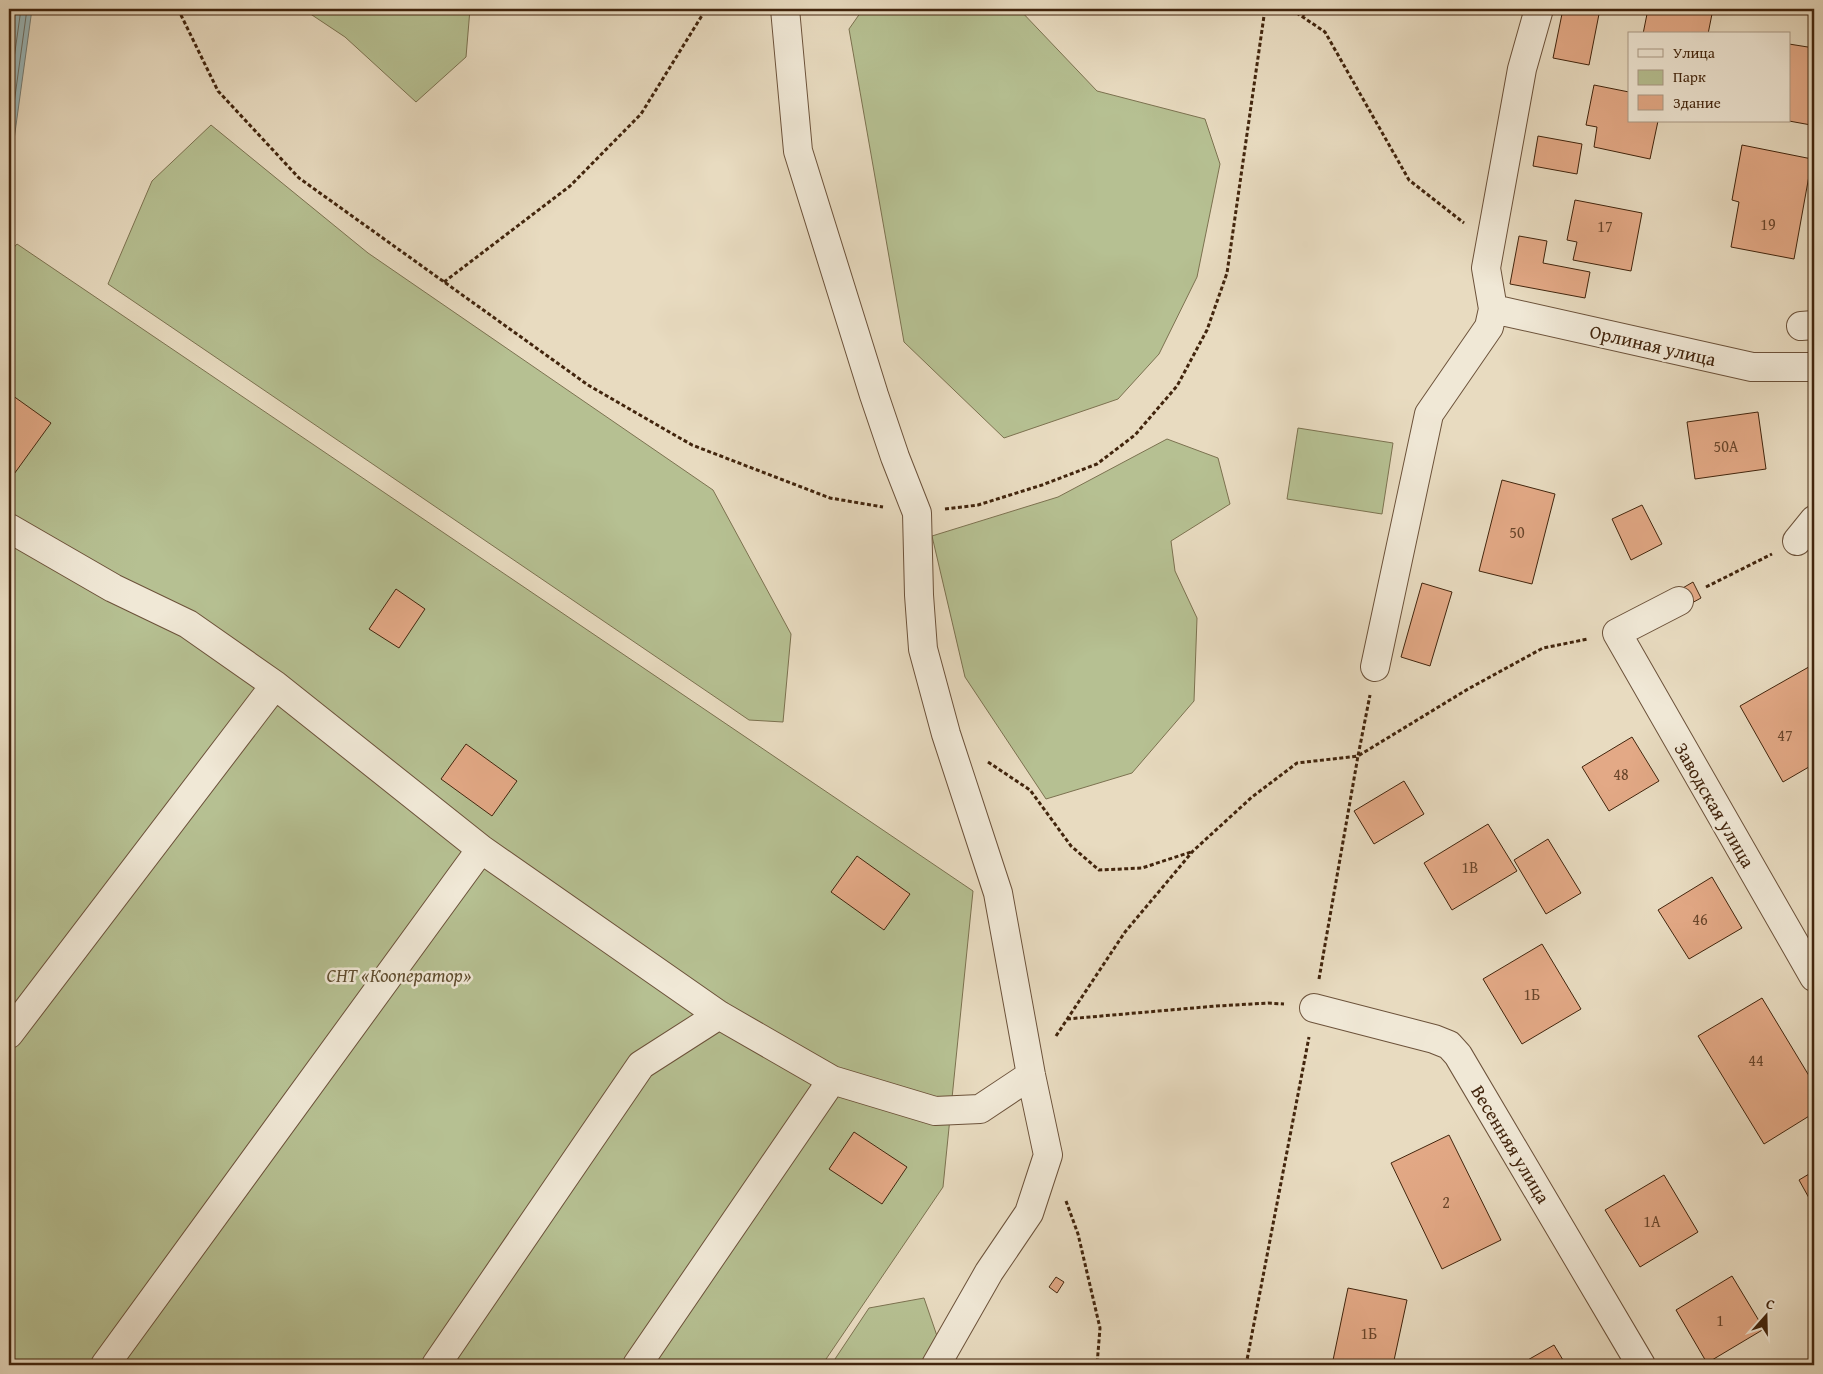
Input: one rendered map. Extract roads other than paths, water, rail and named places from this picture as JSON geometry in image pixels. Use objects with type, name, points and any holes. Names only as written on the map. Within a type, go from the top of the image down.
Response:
[{"type":"street","points":[[785,9],[798,152],[874,395],[917,513],[919,595],[923,649],[946,734],[998,893],[1031,1074],[1048,1155],[1029,1213],[989,1272],[936,1365]]},
{"type":"street","points":[[1375,667],[1429,414],[1489,326],[1493,309],[1486,268],[1522,69],[1539,9]]},
{"type":"street","name":"Орлиная улица","points":[[1493,309],[1752,367],[1814,367]]},
{"type":"street","points":[[1797,541],[1814,520]]},
{"type":"street","points":[[9,528],[113,588],[188,624],[275,685],[481,849],[719,1014],[832,1080],[935,1111],[980,1109],[1031,1074]]},
{"type":"street","name":"Заводская улица","points":[[1679,601],[1617,633],[1814,977]]},
{"type":"street","points":[[9,1034],[275,685]]},
{"type":"street","points":[[105,1365],[481,849]]},
{"type":"street","name":"Весенняя улица","points":[[1314,1008],[1434,1039],[1448,1045],[1458,1055],[1641,1365]]},
{"type":"street","points":[[436,1365],[640,1065],[719,1014]]},
{"type":"street","points":[[638,1365],[832,1080]]},
{"type":"water","points":[[9,9],[32,9],[9,176]]},
{"type":"park label","name":"СНТ «Кооператор»","points":[[399,975]]}]
